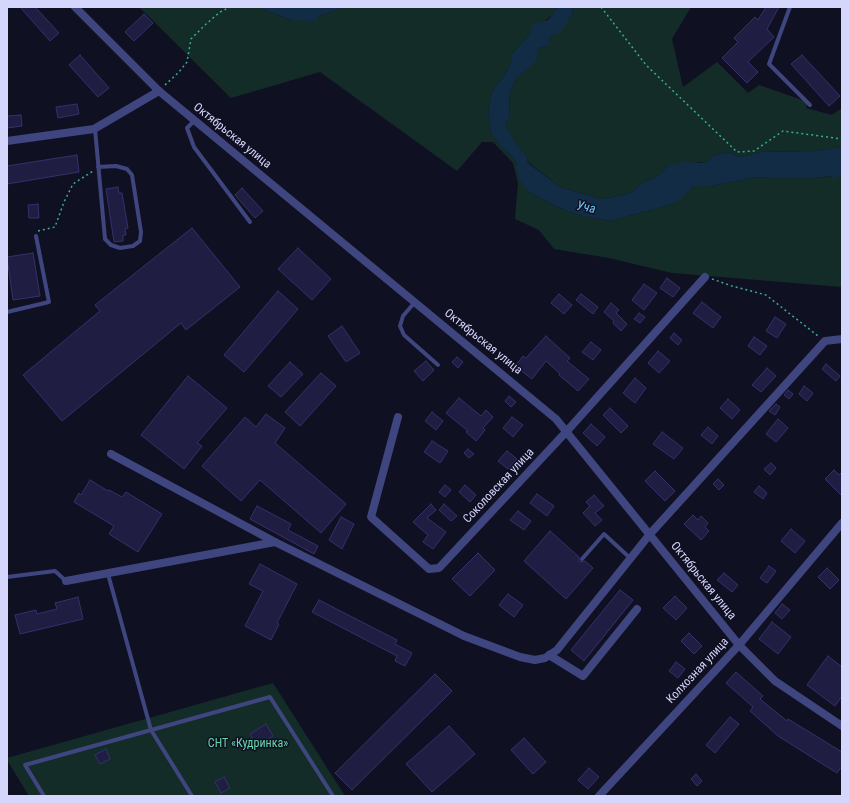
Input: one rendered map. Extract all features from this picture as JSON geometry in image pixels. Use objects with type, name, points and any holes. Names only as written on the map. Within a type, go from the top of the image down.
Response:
[{"type":"street","name":"Октябрьская улица","points":[[75,7],[159,91],[556,419],[739,645],[774,682],[842,726]]},
{"type":"street","points":[[7,141],[94,129],[159,91]]},
{"type":"street","name":"Соколовская улица","points":[[398,417],[371,517],[429,568],[439,568],[566,431],[705,277]]},
{"type":"street","points":[[111,454],[275,542],[464,636],[520,657],[535,660],[545,658],[557,650],[650,534],[825,341],[842,339]]},
{"type":"street","name":"Колхозная улица","points":[[599,796],[739,645],[842,523]]},
{"type":"street","points":[[66,581],[275,542]]},
{"type":"street","points":[[549,655],[583,676],[637,609]]},
{"type":"lane","points":[[790,7],[769,64],[810,105]]},
{"type":"lane","points":[[195,120],[187,128],[194,147],[250,222]]},
{"type":"lane","points":[[94,129],[105,239],[111,245],[120,248],[133,246],[140,241],[141,232],[132,175],[126,169],[116,166],[98,167]]},
{"type":"lane","points":[[7,312],[49,302],[36,236]]},
{"type":"lane","points":[[415,302],[403,316],[400,326],[404,335],[438,365]]},
{"type":"lane","points":[[582,559],[604,534],[630,558]]},
{"type":"lane","points":[[7,577],[55,571],[66,581]]},
{"type":"lane","points":[[108,573],[151,730],[192,796]]},
{"type":"lane","points":[[44,796],[25,765],[270,697],[333,796]]},
{"type":"path","points":[[159,91],[187,62],[191,39],[220,12],[230,7]]},
{"type":"path","points":[[602,7],[646,65],[737,152],[754,151],[783,131],[842,140]]},
{"type":"path","points":[[36,236],[36,231],[55,227],[64,202],[73,184],[98,167]]},
{"type":"path","points":[[705,277],[766,295],[825,341]]},
{"type":"green space","points":[[139,7],[257,7],[291,20],[319,16],[345,7],[557,7],[552,15],[531,32],[512,54],[509,68],[492,92],[488,113],[491,132],[500,145],[514,158],[517,165],[517,171],[528,191],[557,207],[582,216],[610,221],[662,207],[679,200],[693,186],[710,186],[752,178],[784,176],[813,178],[842,174],[842,287],[672,273],[609,258],[554,249],[539,230],[515,219],[518,183],[513,163],[493,142],[482,142],[457,171],[320,72],[231,98]]},
{"type":"green space","points":[[573,7],[691,7],[672,39],[683,87],[717,62],[748,93],[759,85],[808,102],[806,108],[832,115],[842,108],[842,147],[815,151],[762,152],[740,157],[726,152],[713,156],[705,163],[699,162],[666,167],[663,172],[655,178],[644,182],[629,194],[601,199],[560,187],[528,162],[527,157],[516,145],[505,125],[510,117],[509,94],[516,79],[524,71],[539,48],[544,46],[552,35],[572,14]]},
{"type":"green space","name":"СНТ «Кудринка»","points":[[273,683],[345,796],[29,796],[7,760],[7,758]]},
{"type":"water","points":[[257,7],[345,7],[319,16],[316,21],[291,20]]},
{"type":"water","name":"Уча","points":[[557,7],[573,7],[572,14],[560,33],[552,35],[549,39],[549,45],[539,48],[536,54],[537,60],[516,79],[509,94],[510,117],[505,125],[516,144],[527,157],[528,163],[560,187],[601,199],[629,194],[644,182],[655,178],[663,172],[666,167],[684,162],[705,163],[713,156],[726,152],[740,157],[762,152],[815,151],[842,147],[842,174],[834,180],[832,176],[813,178],[768,177],[752,178],[710,186],[693,186],[680,200],[662,207],[610,221],[582,216],[557,207],[528,191],[519,179],[517,165],[514,158],[500,145],[491,132],[488,113],[492,92],[509,68],[512,54],[531,32],[532,25],[548,20]]},
{"type":"building","points":[[20,7],[35,7],[59,33],[50,41]]},
{"type":"building","points":[[766,7],[779,7],[767,29],[774,37],[748,62],[758,72],[747,83],[722,58],[738,42],[734,38],[755,17],[758,20]]},
{"type":"building","points":[[144,14],[153,23],[134,41],[125,32]]},
{"type":"building","points":[[80,55],[109,88],[98,97],[69,65]]},
{"type":"building","points":[[802,55],[840,96],[829,106],[791,64]]},
{"type":"building","points":[[77,104],[79,114],[58,118],[56,107]]},
{"type":"building","points":[[21,115],[22,126],[7,128],[7,116]]},
{"type":"building","points":[[77,155],[79,172],[7,184],[7,166]]},
{"type":"building","points":[[118,187],[119,193],[122,193],[128,228],[125,229],[126,235],[123,235],[123,241],[114,242],[106,189]]},
{"type":"building","points":[[242,188],[263,211],[255,218],[235,195]]},
{"type":"building","points":[[38,204],[39,218],[29,218],[28,205]]},
{"type":"building","points":[[192,228],[240,287],[186,330],[181,323],[62,421],[23,375],[100,311],[95,305]]},
{"type":"building","points":[[298,248],[331,279],[312,300],[278,269]]},
{"type":"building","points":[[33,253],[40,296],[13,300],[7,257]]},
{"type":"building","points":[[667,278],[680,288],[673,297],[660,288]]},
{"type":"building","points":[[644,284],[657,293],[644,310],[632,300]]},
{"type":"building","points":[[278,291],[298,309],[244,372],[224,355]]},
{"type":"building","points":[[559,294],[572,305],[564,314],[551,303]]},
{"type":"building","points":[[581,294],[598,307],[593,314],[576,300]]},
{"type":"building","points":[[702,302],[721,317],[713,328],[693,313]]},
{"type":"building","points":[[611,303],[619,310],[616,313],[627,324],[621,331],[613,323],[614,321],[604,312]]},
{"type":"building","points":[[639,313],[645,317],[640,323],[634,319]]},
{"type":"building","points":[[775,317],[786,324],[777,338],[766,331]]},
{"type":"building","points":[[342,326],[360,353],[346,362],[328,336]]},
{"type":"building","points":[[674,333],[682,340],[678,345],[670,338]]},
{"type":"building","points":[[546,336],[570,358],[567,361],[589,379],[578,391],[559,375],[560,374],[546,361],[532,379],[515,366],[523,356],[526,358]]},
{"type":"building","points":[[754,337],[767,346],[760,355],[748,346]]},
{"type":"building","points":[[591,342],[601,350],[593,360],[582,352]]},
{"type":"building","points":[[658,351],[670,361],[659,373],[648,363]]},
{"type":"building","points":[[457,357],[463,362],[458,368],[452,362]]},
{"type":"building","points":[[426,361],[434,370],[423,381],[414,371]]},
{"type":"building","points":[[290,362],[303,374],[281,397],[268,386]]},
{"type":"building","points":[[826,364],[840,376],[836,381],[822,369]]},
{"type":"building","points":[[767,368],[776,376],[761,392],[752,385]]},
{"type":"building","points":[[321,373],[336,386],[300,426],[285,412]]},
{"type":"building","points":[[188,376],[227,408],[197,443],[202,446],[184,469],[141,435]]},
{"type":"building","points":[[635,378],[646,388],[635,403],[623,393]]},
{"type":"building","points":[[804,386],[813,393],[807,401],[799,394]]},
{"type":"building","points":[[788,390],[793,394],[789,399],[784,395]]},
{"type":"building","points":[[509,396],[516,402],[511,407],[505,401]]},
{"type":"building","points":[[459,398],[481,416],[486,410],[493,417],[483,428],[485,430],[476,441],[466,432],[468,431],[446,413]]},
{"type":"building","points":[[728,399],[740,410],[732,419],[720,408]]},
{"type":"building","points":[[776,404],[780,407],[775,415],[769,411]]},
{"type":"building","points":[[610,408],[628,426],[621,433],[603,415]]},
{"type":"building","points":[[432,412],[443,421],[436,430],[425,421]]},
{"type":"building","points":[[266,414],[285,428],[275,443],[346,504],[321,533],[260,480],[241,501],[202,466],[245,417],[256,427]]},
{"type":"building","points":[[512,417],[523,425],[513,437],[503,428]]},
{"type":"building","points":[[778,419],[788,428],[776,442],[766,434]]},
{"type":"building","points":[[591,424],[605,437],[597,446],[583,433]]},
{"type":"building","points":[[708,427],[718,436],[712,444],[701,435]]},
{"type":"building","points":[[662,432],[683,448],[674,459],[653,444]]},
{"type":"building","points":[[432,441],[448,451],[440,463],[424,452]]},
{"type":"building","points":[[468,449],[474,454],[469,458],[464,453]]},
{"type":"building","points":[[507,451],[517,459],[508,469],[498,461]]},
{"type":"building","points":[[771,463],[776,468],[770,475],[764,469]]},
{"type":"building","points":[[834,470],[839,475],[842,472],[842,496],[825,479]]},
{"type":"building","points":[[655,471],[675,491],[665,501],[645,481]]},
{"type":"building","points":[[718,479],[724,485],[719,490],[713,484]]},
{"type":"building","points":[[90,480],[108,491],[109,490],[122,497],[126,492],[162,514],[138,552],[109,534],[114,526],[74,502],[79,493],[81,495]]},
{"type":"building","points":[[445,485],[451,490],[445,497],[439,492]]},
{"type":"building","points":[[465,485],[476,495],[470,502],[459,492]]},
{"type":"building","points":[[759,486],[767,493],[763,499],[754,492]]},
{"type":"building","points":[[537,494],[554,506],[547,516],[530,503]]},
{"type":"building","points":[[594,495],[604,506],[595,513],[602,520],[595,526],[583,513],[590,506],[586,502]]},
{"type":"building","points":[[431,504],[436,510],[427,518],[446,532],[433,549],[423,542],[428,535],[413,522]]},
{"type":"building","points":[[444,504],[457,516],[451,521],[439,510]]},
{"type":"building","points":[[257,506],[291,524],[288,530],[318,546],[314,554],[250,519]]},
{"type":"building","points":[[518,511],[531,521],[524,530],[510,520]]},
{"type":"building","points":[[693,515],[698,520],[701,516],[708,523],[705,527],[709,531],[701,540],[684,524]]},
{"type":"building","points":[[341,517],[354,524],[342,549],[329,540]]},
{"type":"building","points":[[791,529],[805,541],[795,553],[781,541]]},
{"type":"building","points":[[550,531],[579,557],[580,562],[585,561],[593,568],[566,599],[524,561]]},
{"type":"building","points":[[478,553],[495,570],[470,596],[452,579]]},
{"type":"building","points":[[260,564],[297,584],[277,623],[279,624],[271,640],[245,626],[263,591],[249,584]]},
{"type":"building","points":[[769,566],[776,571],[767,583],[760,578]]},
{"type":"building","points":[[827,568],[839,580],[830,589],[818,577]]},
{"type":"building","points":[[724,573],[738,585],[732,592],[717,580]]},
{"type":"building","points":[[620,590],[633,600],[584,661],[571,650]]},
{"type":"building","points":[[508,594],[523,605],[514,617],[499,605]]},
{"type":"building","points":[[675,596],[687,608],[676,620],[663,608]]},
{"type":"building","points":[[78,597],[83,619],[20,634],[15,615],[36,610],[37,614],[57,609],[55,603]]},
{"type":"building","points":[[319,600],[397,640],[395,644],[412,653],[405,666],[395,661],[397,656],[312,612]]},
{"type":"building","points":[[782,604],[790,610],[782,619],[775,613]]},
{"type":"building","points":[[772,622],[791,637],[778,654],[759,639]]},
{"type":"building","points":[[689,633],[702,646],[694,654],[681,641]]},
{"type":"building","points":[[828,656],[842,667],[842,696],[835,706],[807,685]]},
{"type":"building","points":[[676,662],[685,669],[678,678],[669,671]]},
{"type":"building","points":[[736,672],[763,696],[760,699],[787,721],[788,719],[842,752],[842,766],[837,773],[778,736],[750,711],[753,707],[726,683]]},
{"type":"building","points":[[435,674],[452,691],[352,790],[335,773]]},
{"type":"building","points":[[730,717],[739,724],[715,753],[706,745]]},
{"type":"building","points":[[266,724],[273,736],[257,746],[250,734]]},
{"type":"building","points":[[449,726],[475,754],[432,792],[406,764]]},
{"type":"building","points":[[524,738],[546,762],[533,774],[511,750]]},
{"type":"building","points":[[106,749],[110,759],[100,764],[95,755]]},
{"type":"building","points":[[589,768],[599,777],[588,789],[578,780]]},
{"type":"building","points":[[696,774],[702,781],[697,786],[691,779]]},
{"type":"building","points":[[224,777],[230,788],[221,793],[215,782]]}]
